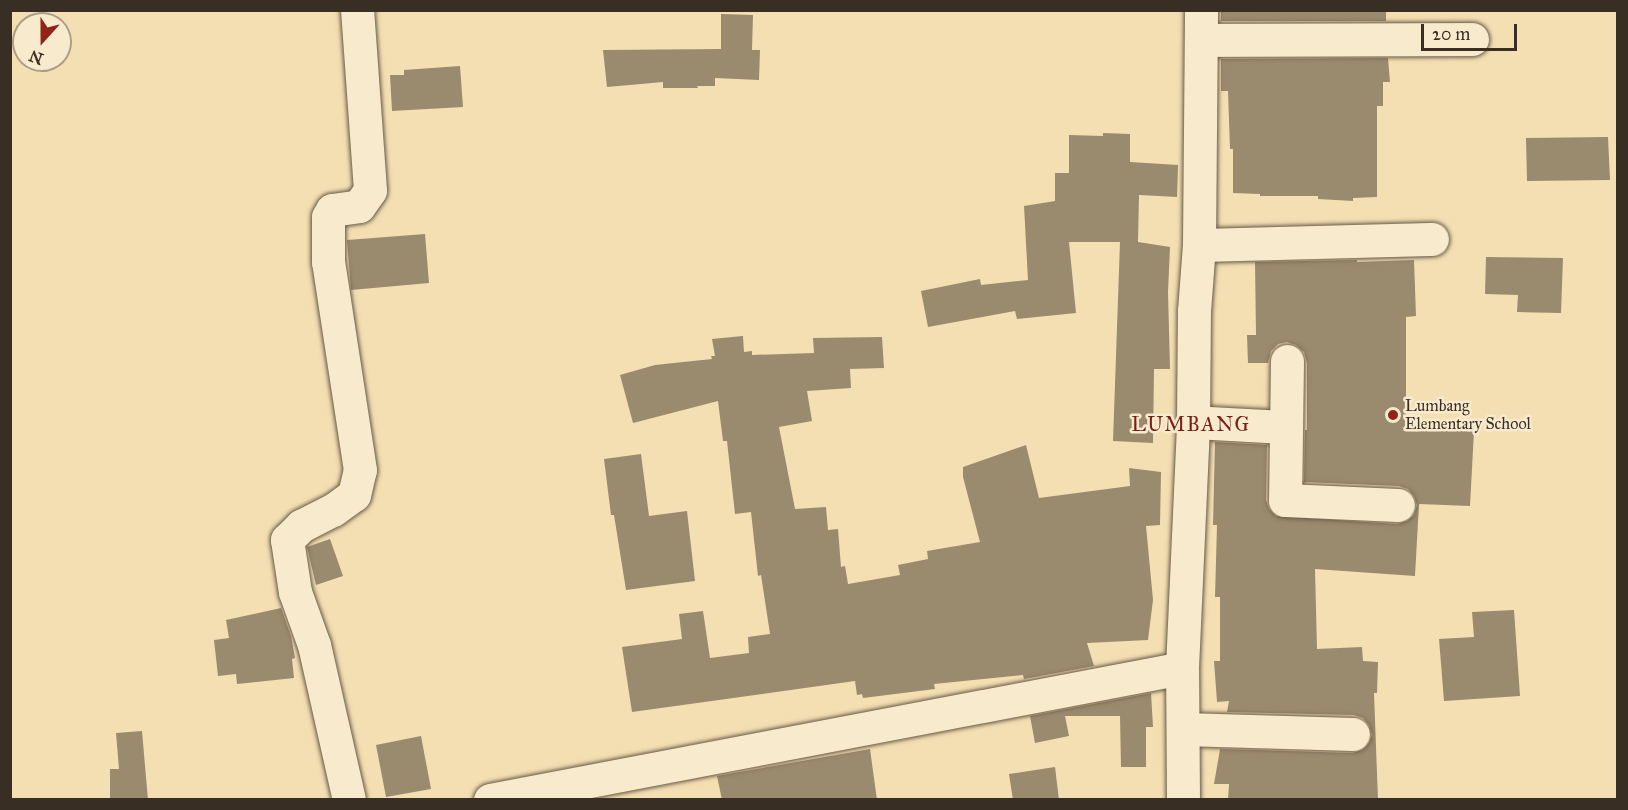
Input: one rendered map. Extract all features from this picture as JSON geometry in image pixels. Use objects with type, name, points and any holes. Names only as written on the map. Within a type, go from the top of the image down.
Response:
[{"type":"street","points":[[349,800],[314,645],[295,592],[287,540],[301,526],[333,510],[354,495],[360,470],[328,262],[328,217],[332,210],[359,206],[370,190],[357,10]]},
{"type":"street","points":[[1183,800],[1182,668],[1193,422],[1194,311],[1199,245],[1201,26],[1472,39]]},
{"type":"street","points":[[1199,245],[1432,239]]},
{"type":"street","points":[[1287,361],[1284,498],[1286,501],[1398,505]]},
{"type":"street","points":[[1193,422],[1286,427]]},
{"type":"street","points":[[490,800],[1182,668]]},
{"type":"street","points":[[1183,729],[1353,735]]},
{"type":"building","points":[[1221,10],[1386,10],[1386,21],[1221,21]]},
{"type":"building","points":[[721,14],[753,15],[752,50],[760,50],[759,80],[715,78],[715,86],[697,86],[698,88],[663,88],[663,82],[607,87],[603,50],[721,49]]},
{"type":"building","points":[[1388,58],[1390,82],[1383,82],[1383,106],[1377,106],[1377,197],[1353,198],[1353,201],[1318,199],[1318,196],[1260,196],[1260,194],[1233,193],[1233,149],[1230,149],[1228,91],[1221,91],[1221,59]]},
{"type":"building","points":[[460,66],[463,107],[392,111],[390,75],[404,75],[404,70]]},
{"type":"building","points":[[1103,133],[1130,134],[1130,162],[1178,165],[1177,197],[1139,195],[1138,242],[1170,247],[1168,292],[1170,369],[1154,369],[1153,443],[1113,441],[1120,242],[1069,242],[1076,313],[1017,319],[1015,311],[928,327],[921,291],[980,279],[981,285],[1028,280],[1024,206],[1055,201],[1055,173],[1069,173],[1069,135],[1103,136]]},
{"type":"building","points":[[1608,137],[1610,180],[1527,181],[1526,138]]},
{"type":"building","points":[[425,234],[429,283],[351,290],[347,240]]},
{"type":"building","points":[[1486,257],[1563,258],[1561,313],[1517,312],[1518,295],[1485,294]]},
{"type":"building","points":[[1357,260],[1357,262],[1414,260],[1416,316],[1406,317],[1406,427],[1474,431],[1470,506],[1419,504],[1415,576],[1315,569],[1317,649],[1362,647],[1363,661],[1378,662],[1377,693],[1374,693],[1378,800],[1228,800],[1229,784],[1214,784],[1220,749],[1352,753],[1362,750],[1369,743],[1372,735],[1369,725],[1363,718],[1354,715],[1227,712],[1229,701],[1217,702],[1214,661],[1220,661],[1220,597],[1215,597],[1217,525],[1213,525],[1215,442],[1267,445],[1266,500],[1269,509],[1276,516],[1397,524],[1407,521],[1414,515],[1417,505],[1414,496],[1408,489],[1399,486],[1304,482],[1307,363],[1304,352],[1296,345],[1287,342],[1278,344],[1271,351],[1268,363],[1248,363],[1247,335],[1256,335],[1255,262]]},
{"type":"building","points":[[743,336],[744,352],[752,351],[752,355],[814,353],[813,338],[882,337],[884,368],[850,369],[851,388],[807,391],[812,421],[779,427],[795,509],[826,507],[828,530],[838,529],[841,567],[845,566],[848,584],[900,575],[898,565],[928,559],[927,551],[980,542],[963,477],[963,467],[1026,445],[1039,498],[1130,486],[1129,468],[1161,472],[1160,525],[1146,526],[1153,600],[1148,640],[1087,643],[1094,666],[1024,679],[1023,675],[934,684],[935,689],[863,698],[862,694],[857,695],[855,681],[632,712],[622,647],[682,639],[679,614],[703,611],[710,658],[749,653],[748,637],[770,634],[761,575],[758,576],[751,512],[735,514],[727,441],[723,441],[718,401],[633,423],[620,375],[655,365],[712,359],[711,356],[715,356],[712,339]]},
{"type":"building","points":[[641,454],[649,516],[687,511],[695,581],[626,590],[614,515],[611,515],[604,459]]},
{"type":"building","points":[[330,539],[343,576],[316,585],[307,547]]},
{"type":"building","points":[[281,608],[291,636],[295,658],[292,659],[294,678],[237,684],[236,674],[218,676],[214,640],[229,638],[226,620]]},
{"type":"building","points":[[1514,610],[1520,696],[1444,701],[1439,639],[1474,637],[1472,612]]},
{"type":"building","points":[[1151,693],[1153,727],[1146,727],[1146,767],[1121,767],[1120,716],[1065,716],[1069,736],[1035,743],[1030,716]]},
{"type":"building","points":[[142,731],[148,800],[110,800],[110,769],[119,769],[116,733]]},
{"type":"building","points":[[421,736],[431,789],[386,797],[376,745]]},
{"type":"building","points":[[870,749],[877,800],[722,800],[717,776]]},
{"type":"building","points":[[1055,767],[1059,800],[1013,800],[1009,774]]},
{"type":"place","name":"Lumbang Elementary School","points":[[1393,415]]},
{"type":"district","name":"LUMBANG","points":[[1191,424]]}]
